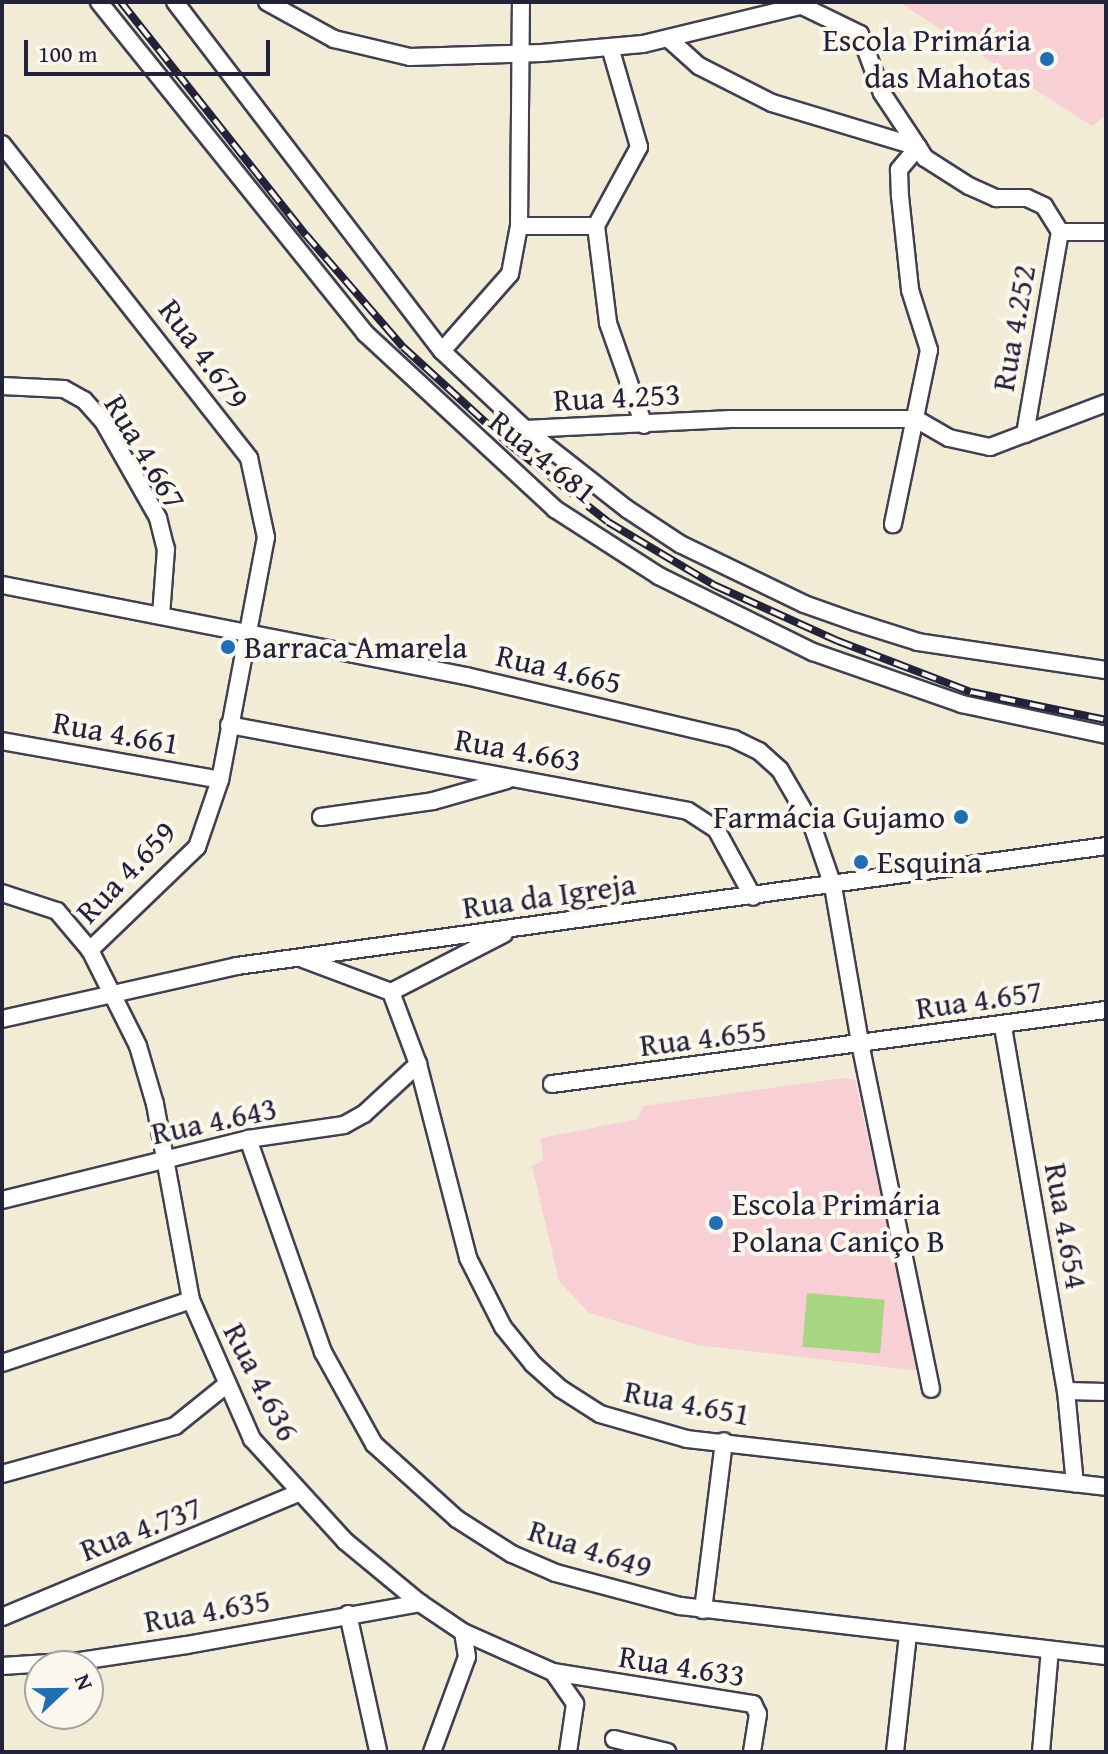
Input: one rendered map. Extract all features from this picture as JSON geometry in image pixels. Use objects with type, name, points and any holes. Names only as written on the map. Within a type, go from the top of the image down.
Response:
[{"type":"street","name":"Rua 4.681","points":[[99,2],[365,333],[555,509],[659,576],[813,652],[962,704],[1106,735]]},
{"type":"street","points":[[267,2],[334,39],[384,54],[521,54],[670,40],[803,4],[860,34],[882,93],[925,158],[969,186],[996,198],[1027,198],[1044,206],[1060,232],[1106,232]]},
{"type":"street","points":[[442,351],[510,274],[519,226],[521,2]]},
{"type":"street","name":"Rua 4.253","points":[[179,3],[442,351],[525,429],[731,419],[916,419],[974,447],[1025,434],[1106,403]]},
{"type":"street","points":[[670,40],[699,66],[772,103],[918,147]]},
{"type":"street","points":[[610,47],[639,147],[596,226],[608,323],[644,425]]},
{"type":"street","name":"Rua 4.679","points":[[2,144],[249,458],[266,537],[245,634]]},
{"type":"street","points":[[893,524],[916,419],[929,337],[910,290],[899,170],[918,147]]},
{"type":"street","points":[[519,226],[596,226]]},
{"type":"street","name":"Rua 4.252","points":[[1025,434],[1060,232]]},
{"type":"street","name":"Rua 4.667","points":[[2,386],[64,389],[84,400],[103,421],[158,518],[166,549],[161,615]]},
{"type":"street","points":[[525,429],[654,528],[804,604],[918,642],[1106,670]]},
{"type":"street","name":"Rua 4.665","points":[[2,585],[466,676],[734,739],[780,770],[812,825],[833,886],[860,1043],[931,1389]]},
{"type":"street","name":"Rua 4.659","points":[[2,893],[57,911],[90,950],[197,847],[220,780],[245,634]]},
{"type":"street","name":"Rua 4.663","points":[[229,725],[652,802],[703,819],[716,829],[753,897]]},
{"type":"street","name":"Rua 4.661","points":[[2,741],[220,780]]},
{"type":"street","points":[[321,817],[433,801],[513,778]]},
{"type":"street","name":"Rua da Igreja","points":[[2,1019],[237,966],[1106,846]]},
{"type":"street","points":[[299,958],[391,992],[514,929]]},
{"type":"street","name":"Rua 4.636","points":[[90,950],[116,993],[138,1046],[165,1159],[191,1300],[252,1439],[345,1541],[420,1603],[463,1632],[553,1672]]},
{"type":"street","name":"Rua 4.651","points":[[391,992],[418,1064],[468,1258],[503,1327],[533,1364],[600,1414],[687,1439],[1106,1487]]},
{"type":"street","name":"Rua 4.657","points":[[860,1043],[1003,1027],[1106,1010]]},
{"type":"street","name":"Rua 4.654","points":[[1003,1027],[1066,1391],[1075,1484]]},
{"type":"street","name":"Rua 4.655","points":[[552,1084],[860,1043]]},
{"type":"street","name":"Rua 4.643","points":[[2,1200],[248,1139],[344,1125],[364,1114],[418,1064]]},
{"type":"street","name":"Rua 4.649","points":[[248,1139],[323,1352],[374,1444],[457,1519],[512,1554],[556,1573],[703,1610],[1106,1656]]},
{"type":"street","points":[[2,1363],[191,1300]]},
{"type":"street","points":[[2,1474],[175,1426],[226,1385]]},
{"type":"street","points":[[1066,1391],[1106,1392]]},
{"type":"street","points":[[703,1610],[724,1441]]},
{"type":"street","name":"Rua 4.737","points":[[2,1617],[148,1553],[250,1517],[299,1493]]},
{"type":"street","name":"Rua 4.635","points":[[2,1666],[157,1650],[420,1603]]},
{"type":"street","points":[[348,1614],[378,1751]]},
{"type":"street","points":[[432,1752],[467,1657],[463,1632]]},
{"type":"street","points":[[895,1752],[908,1634]]},
{"type":"street","points":[[1041,1752],[1050,1650]]},
{"type":"street","points":[[553,1672],[575,1704],[568,1752]]},
{"type":"street","name":"Rua 4.633","points":[[553,1672],[753,1704],[758,1714],[752,1752]]},
{"type":"street","points":[[614,1739],[667,1752]]},
{"type":"shaded area","name":"Escola Primária das Mahotas","points":[[1106,2],[1106,115],[1092,126],[900,3]]},
{"type":"shaded area","name":"Escola Primária Polana Caniço B","points":[[843,1078],[855,1080],[920,1371],[697,1345],[589,1313],[559,1281],[532,1166],[543,1161],[541,1138],[638,1119],[643,1106]]},
{"type":"green space","points":[[807,1293],[885,1300],[880,1354],[802,1347]]},
{"type":"railway","points":[[121,2],[306,235],[403,347],[508,443],[608,522],[716,586],[838,641],[971,692],[1106,720]]},
{"type":"place","name":"Escola Primária das Mahotas","points":[[1047,59]]},
{"type":"place","name":"Barraca Amarela","points":[[228,647]]},
{"type":"place","name":"Farmácia Gujamo","points":[[961,817]]},
{"type":"place","name":"Esquina","points":[[861,862]]},
{"type":"place","name":"Escola Primária Polana Caniço B","points":[[716,1223]]}]
